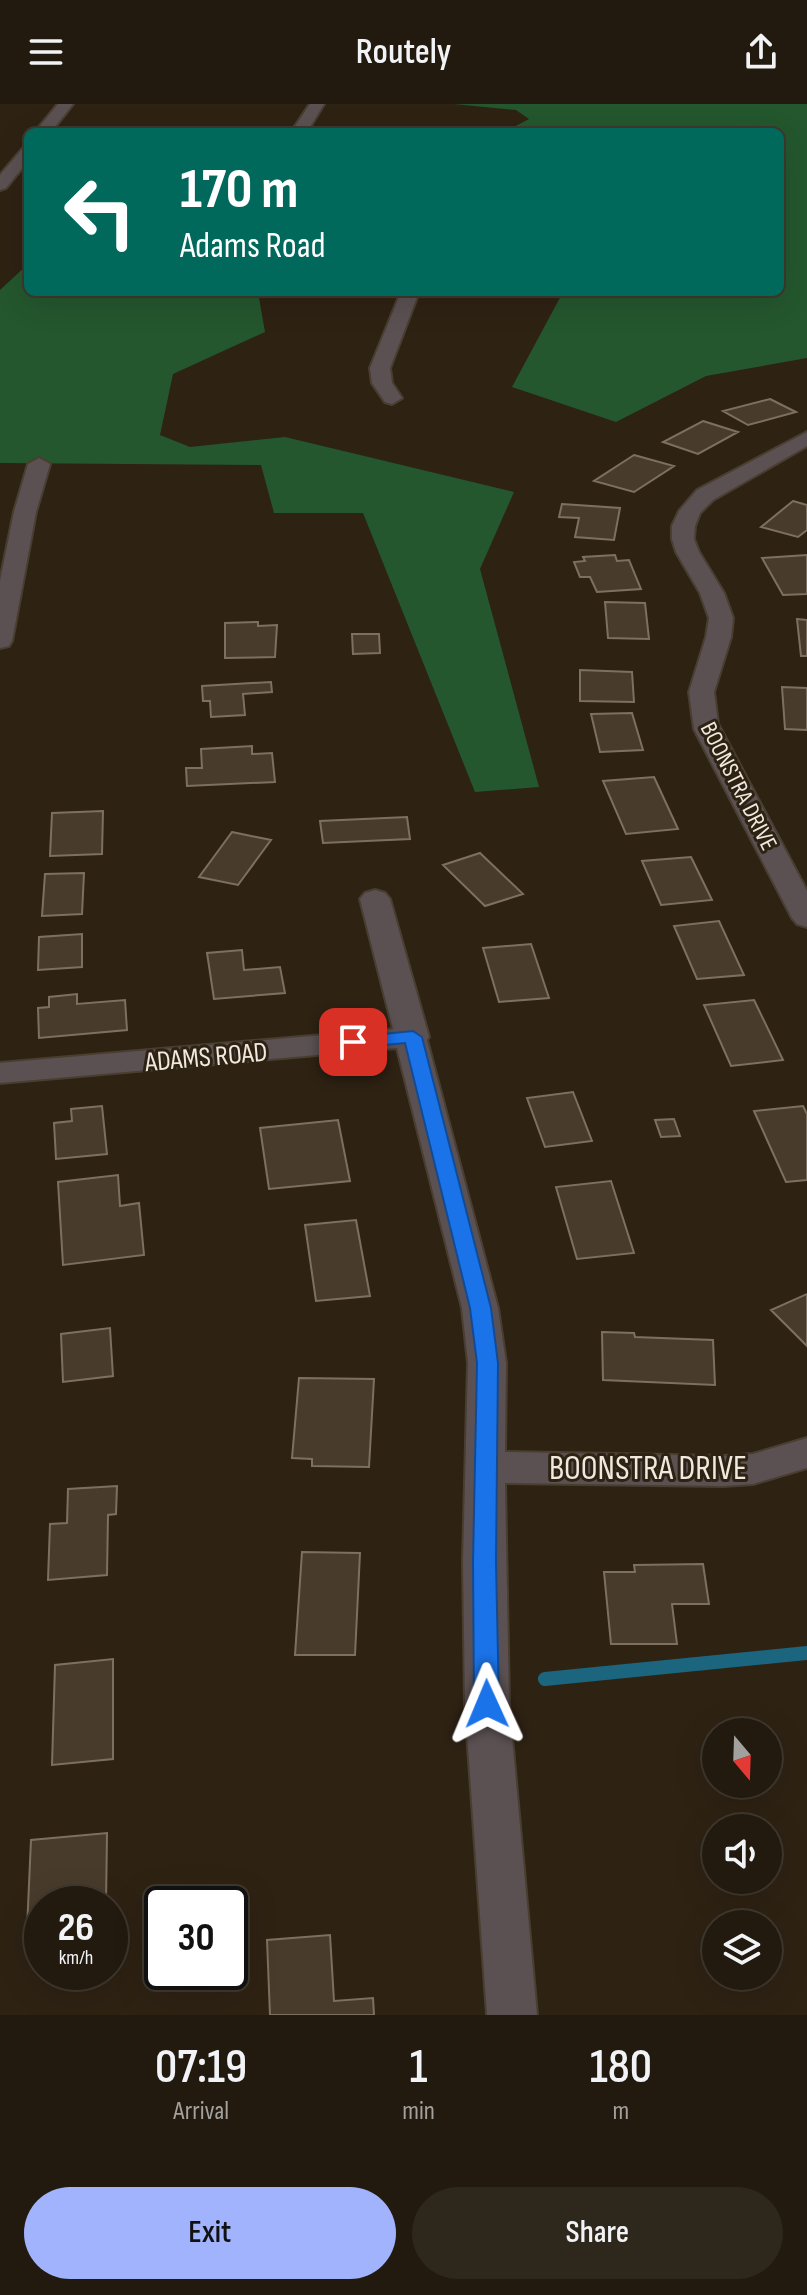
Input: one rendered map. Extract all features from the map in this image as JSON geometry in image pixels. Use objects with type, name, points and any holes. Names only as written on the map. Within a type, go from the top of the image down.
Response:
[{"type":"street","points":[[46,128],[66,104]]},
{"type":"street","points":[[302,128],[317,104]]},
{"type":"street","points":[[0,185],[24,156]]},
{"type":"street","points":[[392,398],[382,383],[380,368],[408,296]]},
{"type":"street","name":"BOONSTRA DRIVE","points":[[807,438],[705,495],[693,506],[682,532],[684,546],[718,607],[721,624],[702,688],[701,708],[707,729],[807,918]]},
{"type":"street","points":[[0,641],[25,512],[39,464]]},
{"type":"street","points":[[375,899],[413,1037],[480,1308],[487,1363],[487,1704],[512,2015]]},
{"type":"street","name":"ADAMS ROAD","points":[[0,1073],[413,1037]]},
{"type":"street","name":"BOONSTRA DRIVE","points":[[486,1467],[723,1471],[753,1469],[807,1453]]},
{"type":"green space","points":[[454,104],[807,104],[807,358],[706,376],[616,422],[512,387],[561,296],[784,296],[784,128],[512,128],[529,119],[516,110]]},
{"type":"green space","points":[[24,268],[24,296],[259,296],[265,332],[173,374],[160,435],[190,447],[285,437],[514,492],[480,569],[539,787],[475,792],[363,513],[274,513],[261,465],[0,463],[0,290]]},
{"type":"building","points":[[770,399],[796,412],[748,425],[723,411]]},
{"type":"building","points":[[703,421],[738,432],[698,454],[663,442]]},
{"type":"building","points":[[634,455],[674,466],[634,492],[594,481]]},
{"type":"building","points":[[793,501],[807,505],[807,530],[798,537],[761,527]]},
{"type":"building","points":[[562,504],[620,508],[614,540],[575,537],[579,518],[559,517]]},
{"type":"building","points":[[615,555],[617,561],[629,560],[641,589],[597,592],[590,577],[580,577],[574,562],[585,561],[583,557]]},
{"type":"building","points":[[807,555],[807,594],[783,595],[762,558]]},
{"type":"building","points":[[605,602],[645,603],[649,639],[608,638]]},
{"type":"building","points":[[797,619],[807,620],[807,656],[801,656]]},
{"type":"building","points":[[258,622],[258,626],[277,625],[275,657],[225,658],[225,623]]},
{"type":"building","points":[[352,634],[379,634],[380,653],[353,654]]},
{"type":"building","points":[[580,670],[632,672],[634,702],[580,701]]},
{"type":"building","points":[[271,682],[272,692],[243,694],[245,715],[211,717],[210,701],[203,701],[202,686]]},
{"type":"building","points":[[782,687],[807,688],[807,730],[785,729]]},
{"type":"building","points":[[632,713],[643,750],[600,752],[591,714]]},
{"type":"building","points":[[252,746],[252,754],[272,753],[275,782],[187,786],[186,768],[202,768],[201,749]]},
{"type":"building","points":[[654,777],[678,829],[626,834],[603,781]]},
{"type":"building","points":[[103,811],[102,854],[50,856],[52,813]]},
{"type":"building","points":[[407,817],[410,839],[323,843],[320,821]]},
{"type":"building","points":[[232,832],[271,840],[238,885],[199,877]]},
{"type":"building","points":[[480,853],[523,894],[485,906],[443,865]]},
{"type":"building","points":[[691,857],[712,900],[661,905],[642,861]]},
{"type":"building","points":[[84,873],[82,914],[42,916],[45,874]]},
{"type":"building","points":[[719,921],[744,975],[697,979],[674,926]]},
{"type":"building","points":[[82,934],[82,967],[38,970],[39,937]]},
{"type":"building","points":[[531,944],[549,998],[499,1002],[483,948]]},
{"type":"building","points":[[242,950],[244,970],[280,967],[285,993],[214,999],[207,953]]},
{"type":"building","points":[[77,994],[77,1004],[125,1000],[127,1030],[39,1038],[38,1008],[49,1007],[49,997]]},
{"type":"building","points":[[754,1000],[783,1060],[731,1066],[704,1005]]},
{"type":"building","points":[[573,1092],[592,1141],[545,1147],[527,1098]]},
{"type":"building","points":[[102,1106],[107,1154],[56,1159],[54,1123],[72,1121],[71,1109]]},
{"type":"building","points":[[803,1106],[807,1114],[807,1180],[786,1182],[754,1111]]},
{"type":"building","points":[[674,1119],[680,1136],[661,1137],[655,1120]]},
{"type":"building","points":[[338,1120],[350,1181],[269,1189],[260,1128]]},
{"type":"building","points":[[118,1175],[120,1206],[139,1203],[144,1255],[63,1265],[58,1182]]},
{"type":"building","points":[[611,1181],[634,1253],[577,1259],[556,1187]]},
{"type":"building","points":[[356,1220],[370,1296],[316,1301],[305,1225]]},
{"type":"building","points":[[807,1294],[807,1346],[771,1310]]},
{"type":"building","points":[[110,1328],[113,1376],[63,1382],[61,1334]]},
{"type":"building","points":[[602,1332],[634,1333],[635,1337],[713,1340],[715,1385],[603,1380]]},
{"type":"building","points":[[299,1378],[374,1379],[369,1467],[312,1466],[312,1459],[292,1458]]},
{"type":"building","points":[[117,1486],[116,1514],[108,1515],[107,1575],[48,1580],[50,1524],[67,1523],[68,1489]]},
{"type":"building","points":[[302,1552],[360,1553],[355,1655],[295,1655]]},
{"type":"building","points":[[703,1564],[709,1604],[672,1604],[677,1644],[611,1644],[604,1572],[635,1572],[634,1565]]},
{"type":"building","points":[[113,1659],[113,1759],[52,1765],[55,1665]]},
{"type":"building","points":[[107,1833],[106,1886],[29,1886],[31,1840]]},
{"type":"building","points":[[330,1935],[334,2001],[373,1998],[374,2015],[270,2015],[267,1940]]},
{"type":"waterway","points":[[545,1679],[807,1653]]},
{"type":"route","points":[[353,1042],[413,1037],[480,1308],[487,1363],[484,1562],[487,1704]]}]
